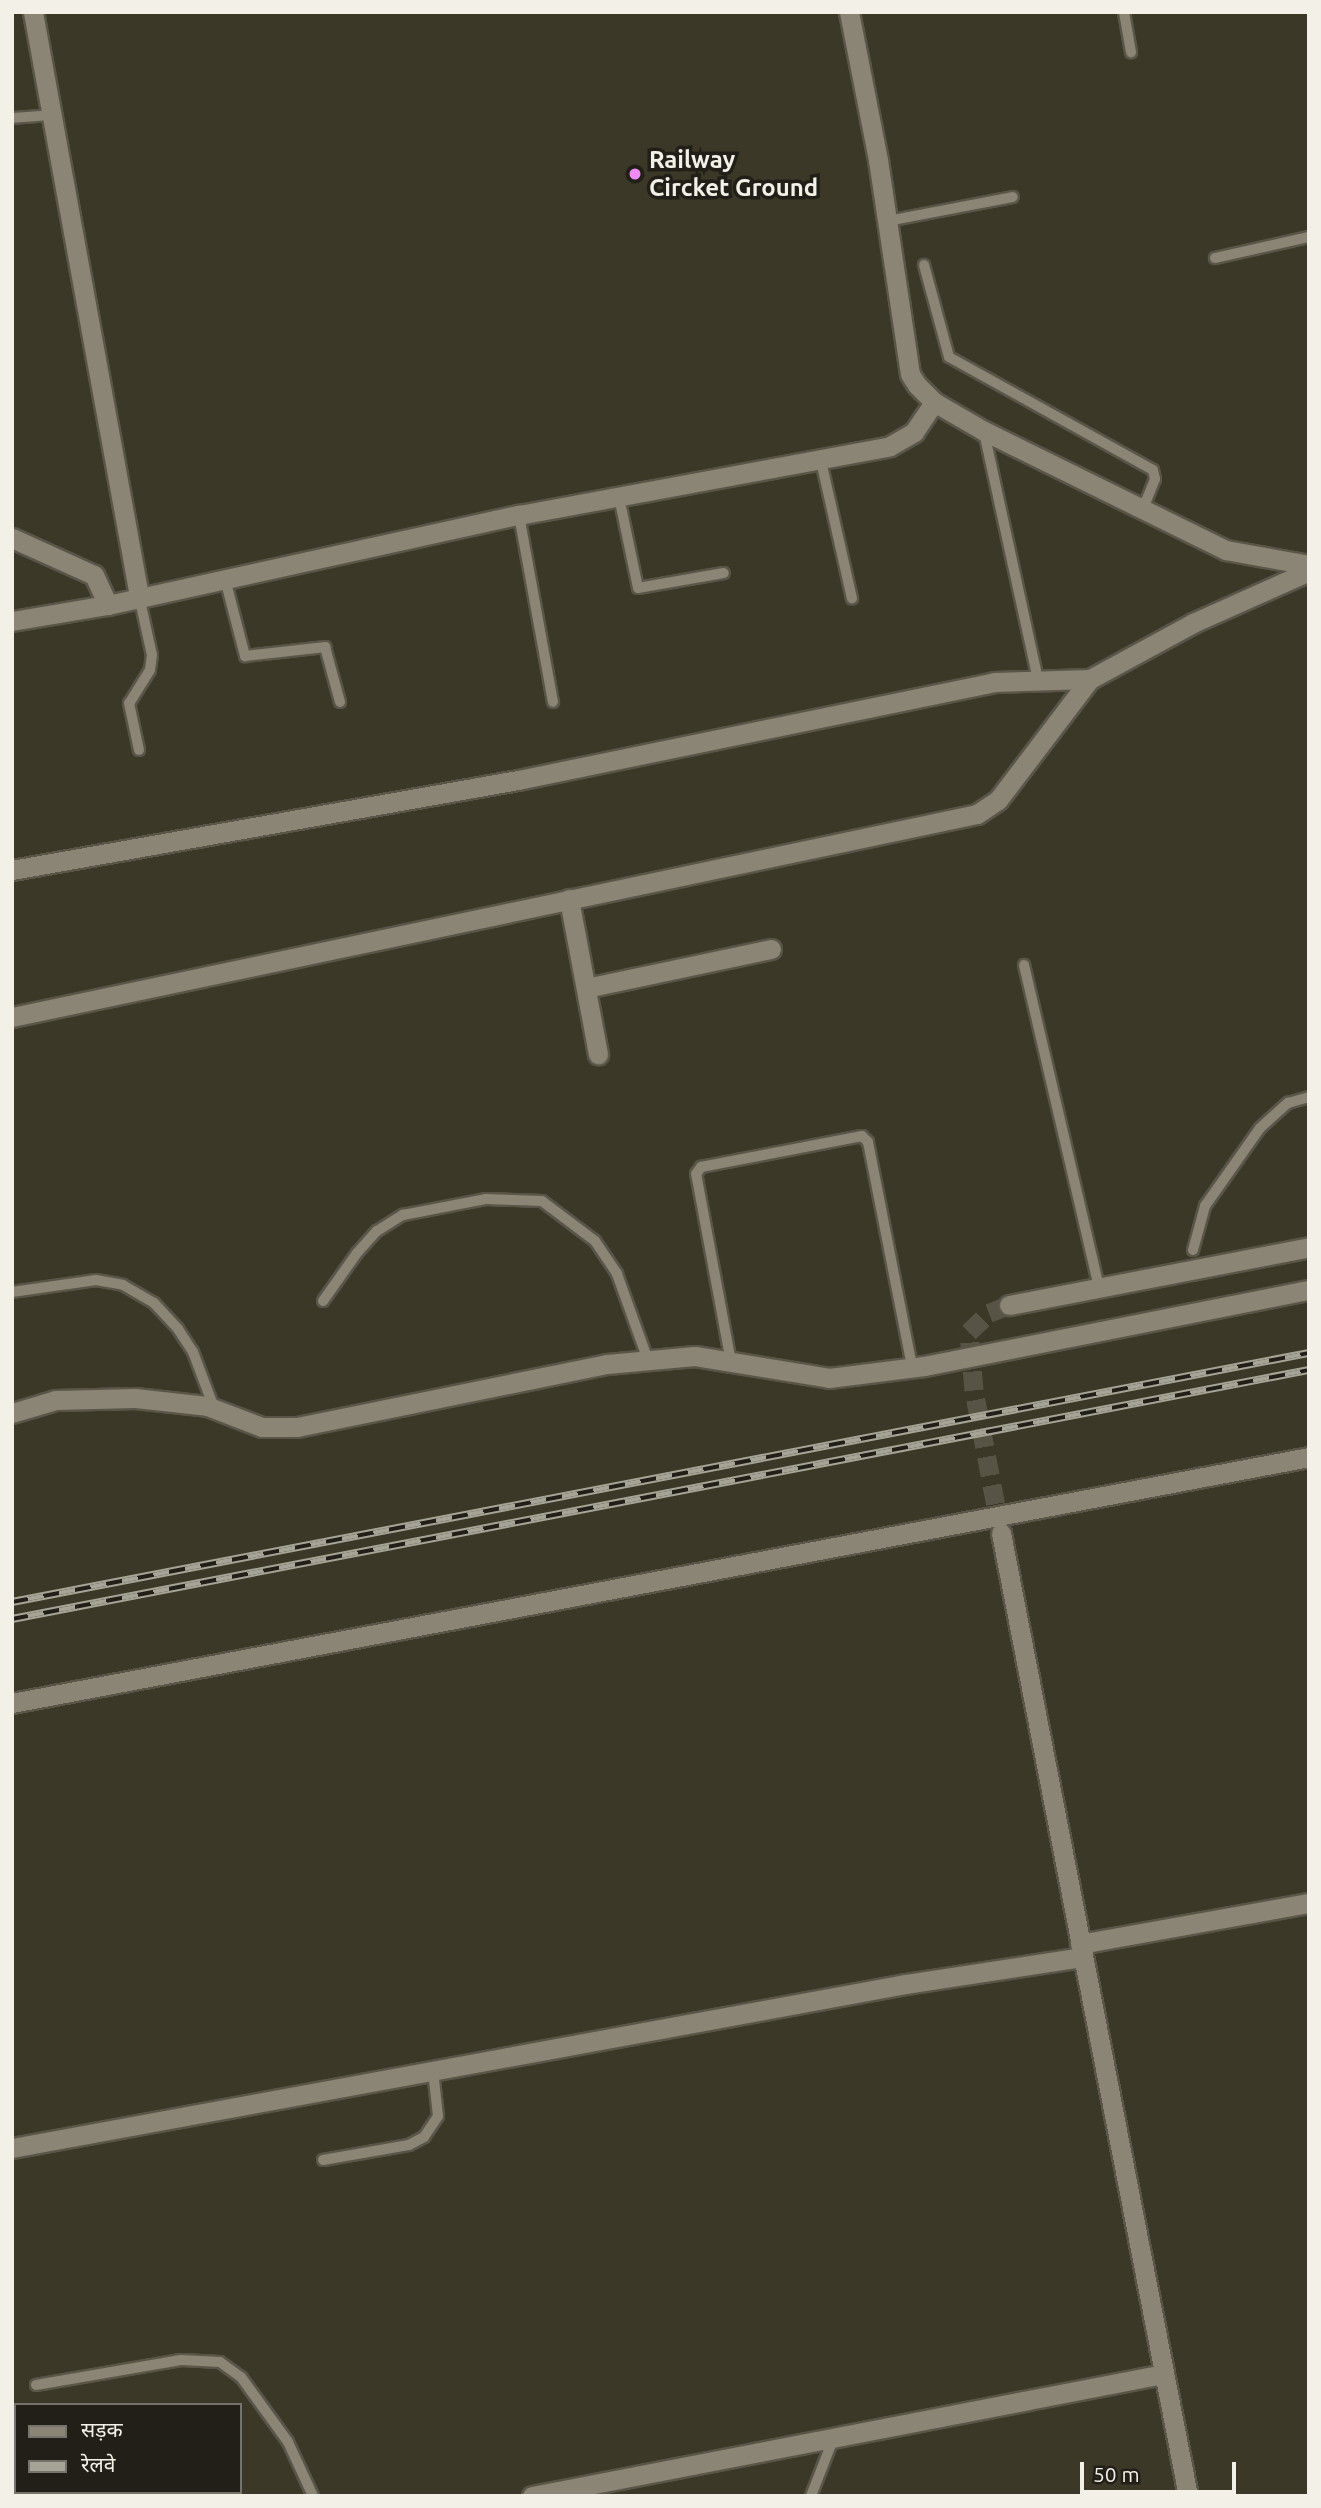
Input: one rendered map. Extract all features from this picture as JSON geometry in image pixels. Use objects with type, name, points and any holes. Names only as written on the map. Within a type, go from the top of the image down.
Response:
[{"type":"street","points":[[33,12],[139,596]]},
{"type":"street","points":[[849,12],[888,221],[910,374],[934,402],[984,431],[1142,511],[1226,550],[1309,565]]},
{"type":"street","points":[[12,621],[108,605],[139,596],[519,515],[821,461],[901,440],[914,432],[934,402]]},
{"type":"street","points":[[12,538],[94,575],[108,605]]},
{"type":"street","points":[[12,1017],[978,814],[998,800],[1090,680],[1193,623],[1309,571]]},
{"type":"street","points":[[12,870],[518,780],[994,682],[1090,680]]},
{"type":"street","points":[[569,899],[598,1054]]},
{"type":"street","points":[[586,988],[771,949]]},
{"type":"street","points":[[1009,1305],[1309,1247]]},
{"type":"street","points":[[12,1413],[69,1400],[135,1398],[214,1408],[262,1427],[297,1427],[607,1364],[695,1356],[830,1377],[912,1367],[1309,1290]]},
{"type":"street","points":[[12,1703],[1309,1457]]},
{"type":"street","points":[[1001,1533],[1188,2496]]},
{"type":"street","points":[[12,2148],[906,1984],[1309,1903]]},
{"type":"street","points":[[531,2496],[1163,2374]]},
{"type":"lane","points":[[1124,12],[1131,52]]},
{"type":"lane","points":[[12,118],[52,116]]},
{"type":"lane","points":[[888,221],[1013,197]]},
{"type":"lane","points":[[1215,258],[1309,237]]},
{"type":"lane","points":[[924,265],[949,357],[1153,470],[1155,479],[1142,511]]},
{"type":"lane","points":[[984,431],[1038,679]]},
{"type":"lane","points":[[821,461],[852,599]]},
{"type":"lane","points":[[619,497],[638,588],[724,573]]},
{"type":"lane","points":[[519,515],[553,702]]},
{"type":"lane","points":[[225,579],[244,656],[325,647],[340,702]]},
{"type":"lane","points":[[139,596],[152,655],[150,670],[129,703],[139,750]]},
{"type":"lane","points":[[1024,965],[1099,1288]]},
{"type":"lane","points":[[1194,1250],[1205,1206],[1260,1128],[1288,1103],[1309,1097]]},
{"type":"lane","points":[[731,1362],[696,1174],[701,1167],[862,1136],[868,1142],[912,1367]]},
{"type":"lane","points":[[323,1301],[357,1253],[377,1231],[403,1215],[485,1199],[542,1201],[595,1241],[617,1274],[648,1360]]},
{"type":"lane","points":[[12,1292],[96,1280],[123,1285],[154,1303],[178,1329],[192,1352],[214,1408]]},
{"type":"lane","points":[[323,2160],[409,2145],[424,2137],[438,2116],[433,2071]]},
{"type":"lane","points":[[36,2385],[181,2360],[220,2362],[241,2377],[288,2442],[313,2496]]},
{"type":"lane","points":[[811,2496],[834,2437]]},
{"type":"tunnel","points":[[1001,1532],[974,1390],[969,1332],[989,1313],[1009,1305]]},
{"type":"railway","points":[[12,1602],[1309,1353]]},
{"type":"railway","points":[[12,1619],[1309,1370]]},
{"type":"place","name":"Railway Circket Ground","points":[[635,174]]}]
